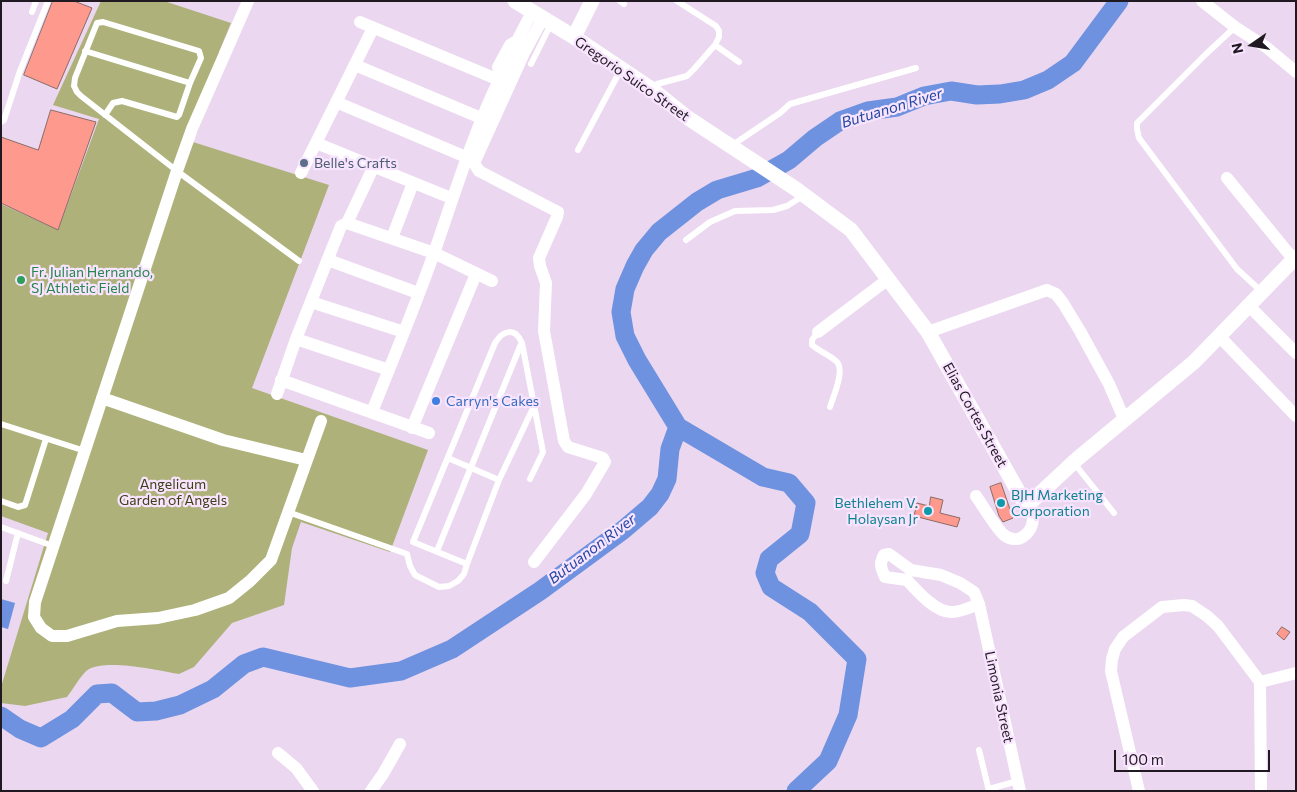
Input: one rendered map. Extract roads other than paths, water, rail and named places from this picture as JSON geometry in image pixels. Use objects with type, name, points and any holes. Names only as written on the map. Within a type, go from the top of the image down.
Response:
[{"type":"street","points":[[248,1],[192,129],[53,546],[35,602],[34,617],[41,628],[52,636],[67,636],[117,621],[158,618],[195,610],[229,598],[271,560],[321,421]]},
{"type":"street","points":[[574,37],[592,1]]},
{"type":"street","points":[[1202,1],[1235,27],[1266,47],[1296,72]]},
{"type":"street","points":[[360,22],[500,78],[508,75],[520,50],[517,41],[531,10]]},
{"type":"street","points":[[531,10],[524,53],[474,163],[479,171],[558,212],[539,262],[546,283],[544,331],[564,441],[568,447],[603,458],[605,462],[586,494],[534,562]]},
{"type":"street","name":"Gregorio Suico Street","points":[[531,10],[653,90],[688,118],[749,158]]},
{"type":"street","points":[[301,173],[373,28]]},
{"type":"street","points":[[355,65],[481,118]]},
{"type":"street","points":[[372,412],[434,253],[466,157],[481,118],[500,78]]},
{"type":"street","points":[[336,102],[466,157]]},
{"type":"street","points":[[316,143],[373,168],[451,198]]},
{"type":"street","name":"Elias Cortes Street","points":[[749,158],[800,192],[851,230],[928,332],[1023,500],[1030,502]]},
{"type":"street","points":[[277,394],[296,339],[341,226],[347,223],[373,168]]},
{"type":"street","points":[[976,496],[1004,534],[1012,539],[1020,539],[1028,535],[1033,518],[1030,502],[1073,462],[1125,421],[1194,362],[1295,258],[1227,178]]},
{"type":"street","points":[[392,238],[413,183]]},
{"type":"street","points":[[347,223],[434,253],[492,281]]},
{"type":"street","points":[[328,260],[418,293]]},
{"type":"street","points":[[412,428],[476,274]]},
{"type":"street","points":[[818,332],[887,280]]},
{"type":"street","points":[[928,332],[1047,290],[1056,294],[1080,331],[1109,384],[1125,421]]},
{"type":"street","points":[[311,302],[404,332]]},
{"type":"street","points":[[1248,305],[1296,353]]},
{"type":"street","points":[[1219,336],[1296,416]]},
{"type":"street","points":[[296,339],[389,370]]},
{"type":"street","points":[[281,380],[428,433]]},
{"type":"street","points":[[102,398],[223,440],[306,460]]},
{"type":"street","name":"Limonia Street","points":[[979,604],[952,612],[941,610],[918,592],[909,575],[941,575],[960,583],[974,592],[979,604],[1019,786]]},
{"type":"street","points":[[1139,791],[1111,671],[1112,659],[1115,649],[1123,637],[1162,607],[1174,605],[1192,606],[1207,616],[1218,626],[1260,682],[1261,791]]},
{"type":"street","points":[[1260,682],[1296,673]]},
{"type":"street","points":[[371,791],[400,744]]},
{"type":"street","points":[[278,753],[296,768],[313,791]]},
{"type":"lane","points":[[32,12],[36,1]]},
{"type":"lane","points":[[1,122],[4,120],[20,71],[48,1]]},
{"type":"lane","points":[[653,90],[657,84],[687,76],[715,45],[719,37],[719,31],[716,26],[677,1]]},
{"type":"lane","points":[[531,10],[531,64]]},
{"type":"lane","points":[[105,115],[113,103],[122,101],[177,117],[202,58],[199,51],[100,22],[95,26],[75,78],[74,86],[77,92],[105,115],[299,261]]},
{"type":"lane","points":[[1235,27],[1137,123],[1137,129],[1139,138],[1237,269],[1261,291]]},
{"type":"lane","points":[[715,45],[739,62]]},
{"type":"lane","points":[[85,51],[190,83]]},
{"type":"lane","points":[[730,147],[790,104],[916,68]]},
{"type":"lane","points":[[578,150],[621,69]]},
{"type":"lane","points":[[686,240],[710,222],[735,211],[773,210],[787,206],[800,192]]},
{"type":"lane","points":[[530,479],[543,452],[522,343],[514,333],[505,332],[499,336],[495,343],[407,554],[410,566],[416,575],[439,587],[448,586],[458,581],[464,574],[499,480],[534,406]]},
{"type":"lane","points":[[818,332],[812,340],[812,345],[836,361],[840,368],[830,407]]},
{"type":"lane","points":[[437,551],[522,343]]},
{"type":"lane","points":[[1,424],[85,451]]},
{"type":"lane","points":[[1,501],[18,507],[25,505],[46,439]]},
{"type":"lane","points":[[448,458],[499,480]]},
{"type":"lane","points":[[1073,462],[1114,513]]},
{"type":"lane","points":[[288,512],[407,554]]},
{"type":"lane","points":[[1,527],[53,546]]},
{"type":"lane","points":[[6,581],[18,533]]},
{"type":"lane","points":[[413,542],[467,564]]},
{"type":"lane","points":[[979,750],[989,790],[1019,786]]},
{"type":"water","points":[[1,599],[15,603],[8,629],[1,627]]},
{"type":"waterway","name":"Butuanon River","points":[[1,716],[20,729],[41,738],[72,719],[97,694],[112,693],[137,712],[156,711],[180,705],[213,689],[244,664],[263,657],[350,678],[401,671],[452,649],[540,591],[623,530],[650,507],[660,494],[667,479],[670,449],[678,427],[637,360],[625,336],[621,312],[625,289],[635,266],[644,250],[659,232],[697,202],[717,190],[757,178],[789,160],[815,138],[840,121],[868,111],[897,107],[924,96],[951,91],[977,95],[1000,94],[1024,90],[1048,80],[1073,63],[1119,1]]},
{"type":"waterway","points":[[678,427],[763,477],[789,483],[806,503],[800,534],[769,559],[765,573],[771,587],[810,612],[857,659],[848,715],[828,761],[796,791]]},
{"type":"place","name":"Belle's Crafts","points":[[304,163]]},
{"type":"place","name":"Fr. Julian Hernando, SJ Athletic Field","points":[[21,280]]},
{"type":"place","name":"Carryn's Cakes","points":[[436,401]]},
{"type":"place","name":"BJH Marketing Corporation","points":[[1001,503]]},
{"type":"place","name":"Bethlehem V. Holaysan Jr","points":[[928,511]]},
{"type":"park label","name":"Angelicum Garden of Angels","points":[[173,492]]}]
